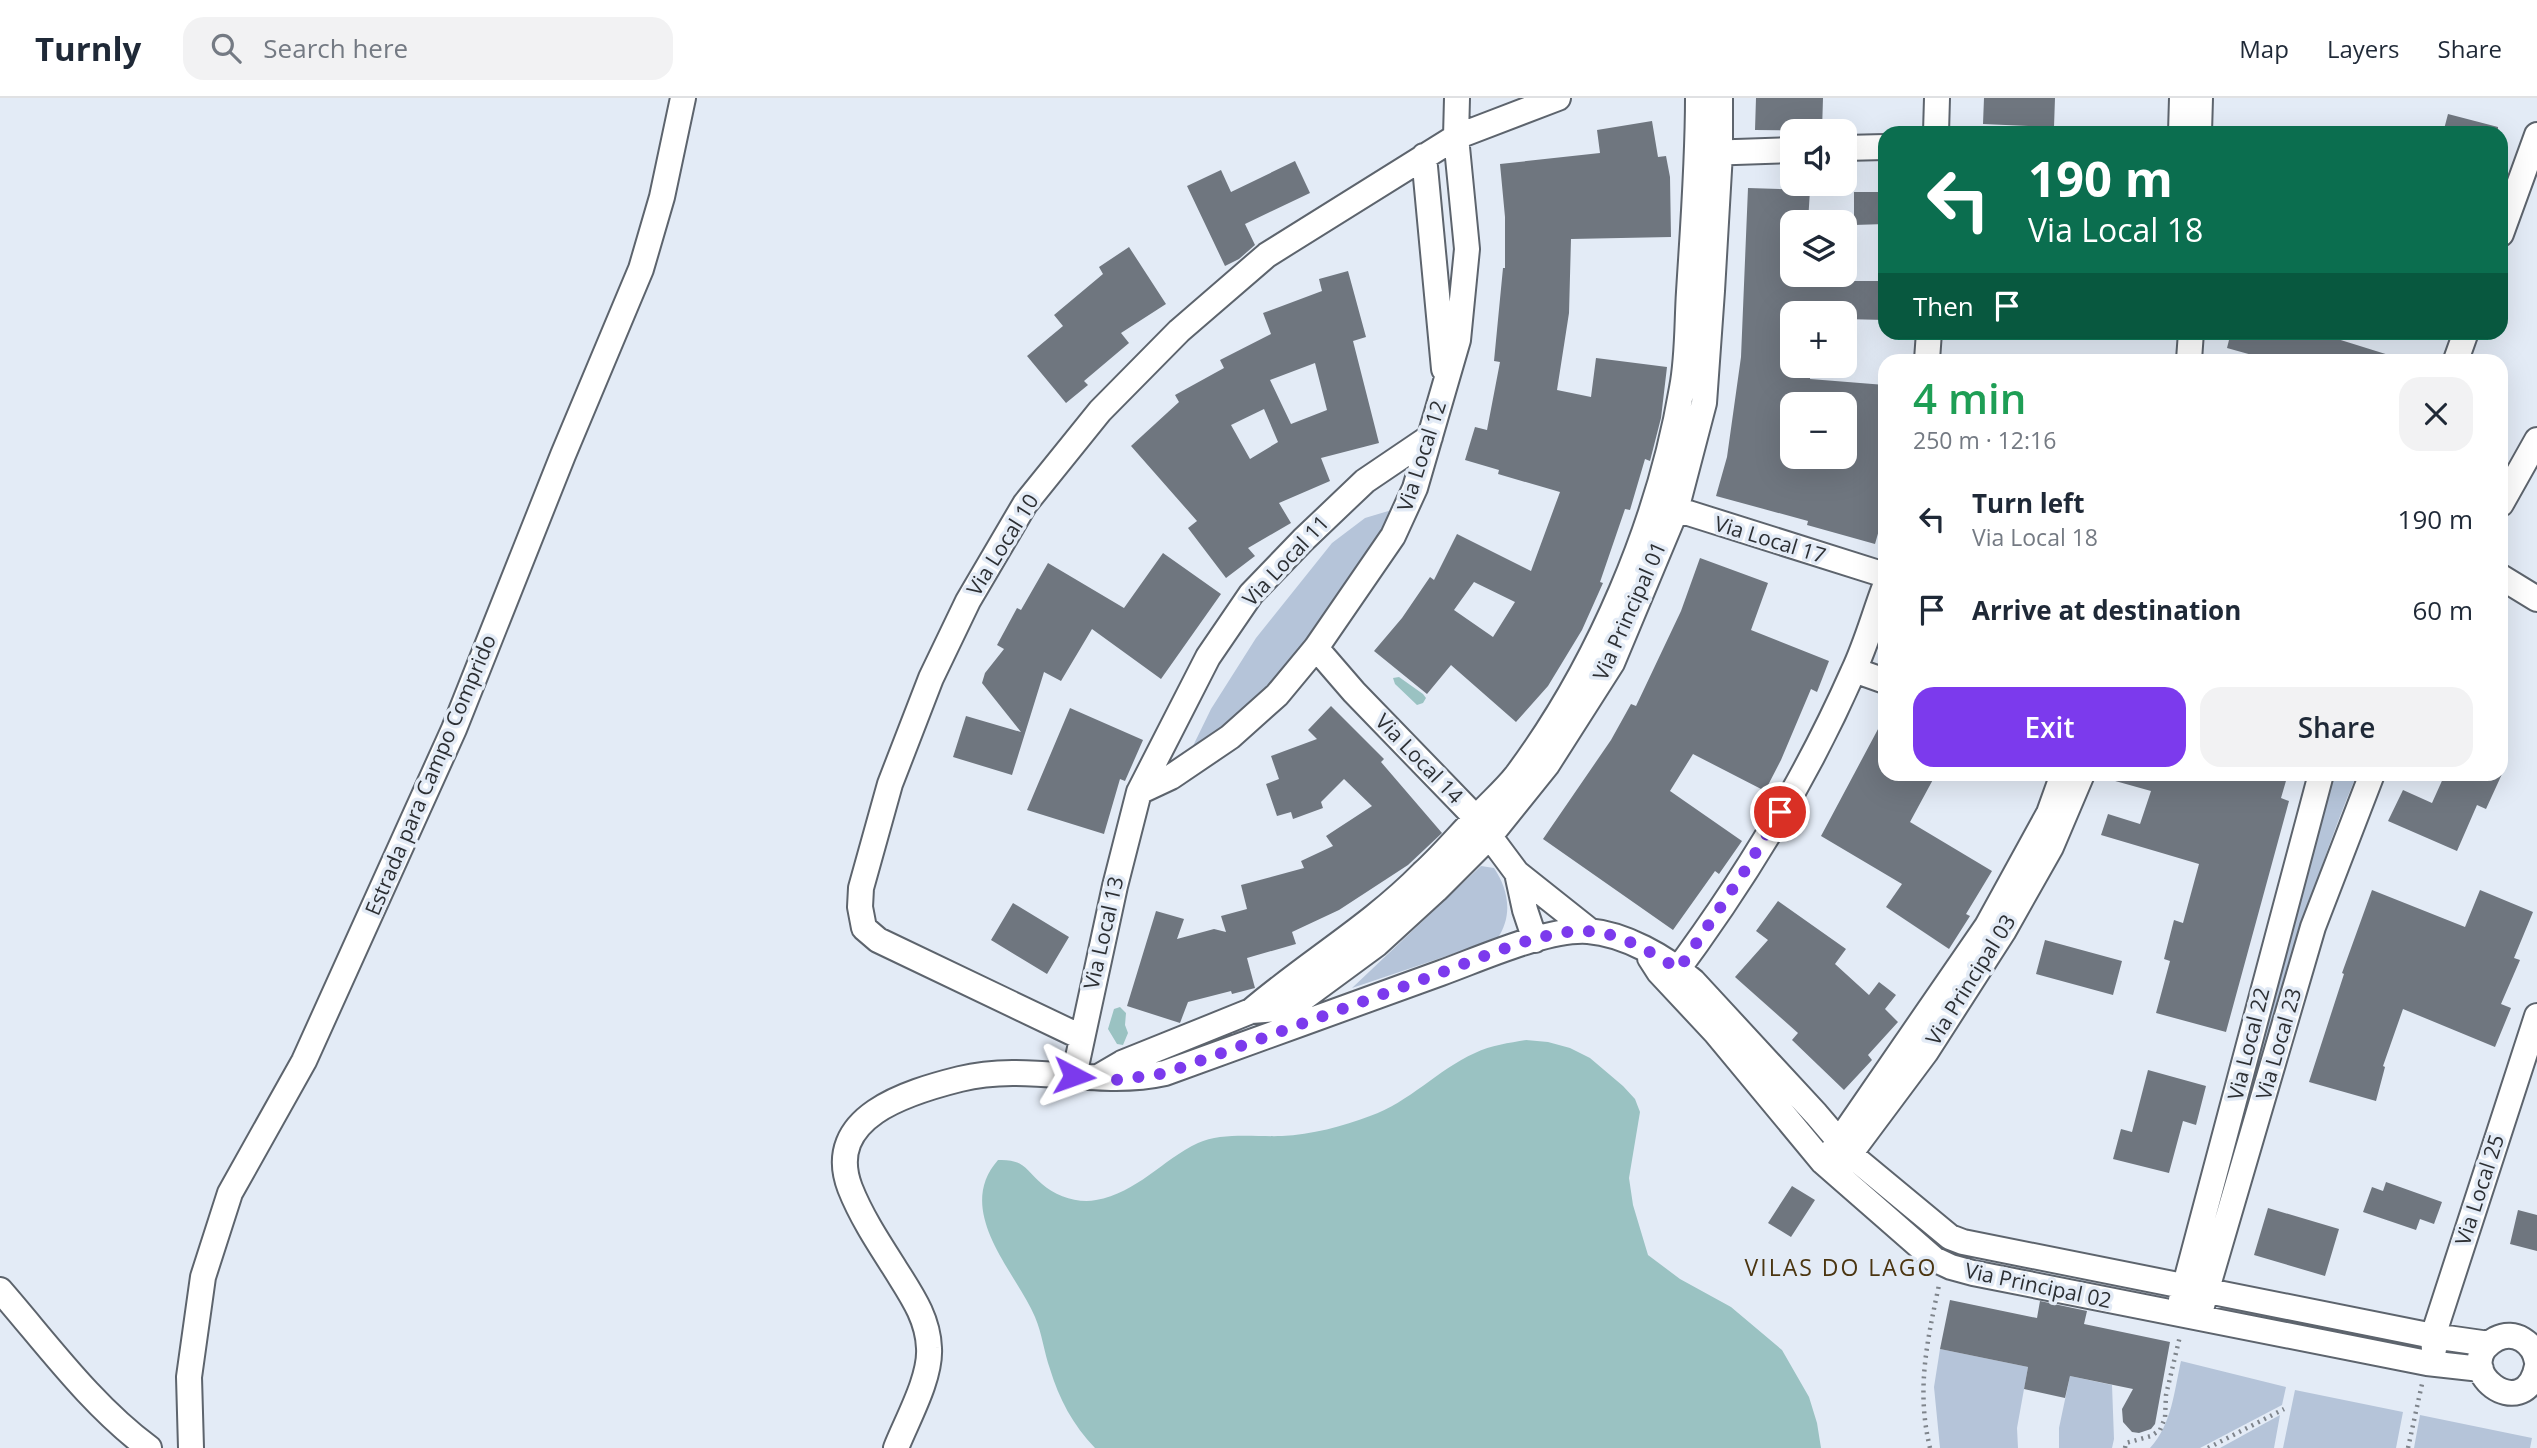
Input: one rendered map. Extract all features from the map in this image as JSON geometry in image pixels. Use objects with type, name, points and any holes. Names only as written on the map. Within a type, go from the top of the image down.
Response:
[{"type":"street","name":"Estrada para Campo Comprido","points":[[191,1448],[189,1377],[203,1277],[230,1193],[304,1061],[454,729],[558,467],[641,269],[663,197],[683,98]]},
{"type":"street","points":[[1456,137],[1457,98]]},
{"type":"street","name":"Via Local 10","points":[[1081,1037],[878,940],[864,928],[860,907],[861,888],[890,784],[931,678],[968,601],[1025,504],[1100,411],[1179,331],[1267,255],[1456,137],[1558,98]]},
{"type":"street","name":"Via Principal 01","points":[[1698,98],[1709,153]]},
{"type":"street","name":"Via Principal 01","points":[[1086,1076],[1251,1011],[1282,985],[1315,964],[1483,827],[1551,725],[1598,640],[1633,565],[1666,507],[1671,445],[1683,385],[1709,153],[1720,98]]},
{"type":"street","points":[[1936,126],[1937,98]]},
{"type":"street","points":[[2181,126],[2182,98]]},
{"type":"street","points":[[2199,126],[2200,98]]},
{"type":"street","points":[[2508,215],[2537,135]]},
{"type":"street","name":"Via Local 12","points":[[1139,792],[1171,778],[1230,737],[1277,695],[1316,648],[1393,536],[1415,488],[1458,340],[1466,248],[1456,137]]},
{"type":"street","points":[[1857,148],[1878,147]]},
{"type":"street","points":[[1709,153],[1780,150]]},
{"type":"street","points":[[1423,156],[1445,383]]},
{"type":"street","name":"Via Local 11","points":[[1139,792],[1208,657],[1251,594],[1365,481],[1430,436]]},
{"type":"street","points":[[2508,492],[2537,440]]},
{"type":"street","name":"Via Local 17","points":[[1666,507],[1878,573]]},
{"type":"street","points":[[2508,581],[2537,598]]},
{"type":"street","points":[[1674,976],[1744,872],[1804,773],[1854,670],[1878,605]]},
{"type":"street","name":"Via Local 14","points":[[1316,648],[1354,692],[1483,827],[1517,873],[1590,931]]},
{"type":"street","points":[[1854,670],[1878,679]]},
{"type":"street","name":"Via Principal 03","points":[[1838,1158],[1987,926],[2049,813],[2060,781]]},
{"type":"street","name":"Via Principal 03","points":[[1838,1158],[1926,1052],[2003,932],[2051,847],[2079,781]]},
{"type":"street","name":"Via Local 22","points":[[2195,1289],[2232,1112],[2319,781]]},
{"type":"street","name":"Via Local 23","points":[[2187,1316],[2256,1121],[2313,927],[2369,781]]},
{"type":"street","name":"Via Local 13","points":[[1086,1076],[1081,1037],[1139,792]]},
{"type":"street","name":"Via Local 14","points":[[1517,873],[1535,940]]},
{"type":"street","name":"Via Principal 02","points":[[1086,1076],[1119,1080],[1166,1073],[1535,940],[1564,931],[1590,931],[1618,937],[1644,949],[1674,976],[1693,981],[1838,1158],[1921,1249],[1943,1264],[1973,1273],[2427,1363],[2481,1369],[2490,1386],[2502,1392],[2521,1390],[2531,1382],[2537,1364],[2531,1346],[2517,1337],[2498,1338],[2489,1345],[2433,1336],[1963,1242],[1950,1237],[1838,1158]]},
{"type":"street","name":"Via Local 25","points":[[2427,1363],[2434,1354],[2433,1336],[2537,1016]]},
{"type":"street","points":[[896,1448],[925,1377],[930,1351],[927,1328],[919,1306],[870,1228],[850,1187],[845,1163],[848,1143],[856,1126],[871,1114],[920,1090],[963,1078],[1008,1073],[1086,1076]]},
{"type":"street","points":[[2232,1112],[2256,1121]]},
{"type":"street","points":[[0,1290],[79,1381],[130,1434],[149,1448]]},
{"type":"street","points":[[2481,1369],[2482,1356],[2489,1345]]},
{"type":"path","points":[[1930,1448],[1923,1404],[1923,1376],[1925,1349],[1943,1264]]},
{"type":"path","points":[[2125,1448],[2126,1443],[2151,1436],[2160,1430],[2165,1418],[2166,1395],[2187,1316]]},
{"type":"path","points":[[2408,1448],[2427,1363]]},
{"type":"path","points":[[2208,1448],[2284,1409]]},
{"type":"shaded area","points":[[1395,509],[1352,587],[1265,691],[1224,728],[1192,748],[1211,709],[1256,638],[1332,543],[1365,518]]},
{"type":"shaded area","points":[[1399,677],[1423,694],[1426,698],[1423,703],[1417,705],[1395,684],[1393,678]]},
{"type":"shaded area","points":[[2331,781],[2354,781],[2312,895],[2251,1102],[2244,1101]]},
{"type":"shaded area","points":[[1481,866],[1494,868],[1506,894],[1507,913],[1497,939],[1352,988]]},
{"type":"shaded area","points":[[1120,1007],[1126,1013],[1125,1025],[1128,1033],[1123,1045],[1117,1044],[1108,1029],[1114,1009]]},
{"type":"shaded area","points":[[1526,1040],[1570,1048],[1590,1058],[1635,1099],[1640,1112],[1629,1178],[1633,1205],[1648,1255],[1680,1279],[1731,1307],[1782,1350],[1809,1397],[1821,1448],[1095,1448],[1073,1421],[1062,1401],[1035,1317],[1003,1261],[985,1220],[982,1200],[986,1180],[998,1160],[1019,1163],[1047,1188],[1060,1195],[1082,1201],[1096,1200],[1124,1191],[1198,1143],[1228,1136],[1304,1134],[1349,1123],[1398,1103],[1448,1068],[1475,1053]]},
{"type":"shaded area","points":[[1940,1349],[2028,1367],[2017,1428],[2018,1448],[1940,1448],[1934,1387]]},
{"type":"shaded area","points":[[2181,1361],[2286,1387],[2282,1405],[2200,1448],[2150,1448],[2168,1418]]},
{"type":"shaded area","points":[[2070,1376],[2112,1385],[2112,1448],[2059,1448],[2059,1428]]},
{"type":"shaded area","points":[[2295,1390],[2403,1412],[2396,1448],[2283,1448]]},
{"type":"shaded area","points":[[2280,1415],[2274,1448],[2220,1448]]},
{"type":"shaded area","points":[[2420,1415],[2532,1438],[2530,1448],[2414,1448]]},
{"type":"building","points":[[1756,98],[1823,98],[1822,119],[1780,119],[1780,130],[1755,130]]},
{"type":"building","points":[[1984,98],[2055,98],[2054,126],[1983,124]]},
{"type":"building","points":[[2448,114],[2494,126],[2445,126]]},
{"type":"building","points":[[1652,121],[1658,157],[1666,156],[1670,177],[1671,237],[1571,239],[1569,313],[1557,390],[1591,397],[1596,358],[1667,367],[1661,418],[1650,461],[1645,459],[1630,510],[1625,509],[1600,582],[1603,583],[1582,630],[1548,686],[1516,722],[1451,665],[1427,694],[1374,651],[1402,618],[1430,577],[1434,580],[1457,534],[1531,571],[1560,492],[1498,474],[1499,470],[1465,460],[1475,427],[1487,430],[1500,362],[1494,361],[1505,268],[1505,217],[1500,164],[1600,153],[1597,130]],"holes":[[[1474,582],[1515,602],[1493,637],[1454,610]]]},
{"type":"building","points":[[1295,161],[1310,193],[1245,224],[1255,245],[1239,259],[1225,266],[1187,186],[1221,170],[1231,192]]},
{"type":"building","points":[[1748,188],[1780,189],[1780,196],[1810,196],[1809,210],[1780,210],[1780,287],[1857,287],[1857,281],[1878,281],[1878,320],[1857,319],[1857,301],[1780,301],[1780,378],[1878,384],[1878,534],[1875,544],[1807,525],[1808,521],[1716,496],[1727,457],[1741,357]]},
{"type":"building","points":[[1857,192],[1878,192],[1878,224],[1857,225],[1854,196],[1857,196]]},
{"type":"building","points":[[1129,247],[1166,304],[1121,333],[1129,343],[1084,381],[1088,385],[1066,403],[1027,356],[1063,326],[1054,315],[1103,274],[1099,267]]},
{"type":"building","points":[[1348,271],[1366,337],[1353,341],[1379,443],[1321,458],[1330,481],[1279,503],[1291,523],[1248,548],[1255,556],[1226,578],[1188,528],[1197,521],[1131,446],[1179,402],[1175,395],[1224,368],[1220,360],[1271,334],[1263,313],[1322,291],[1319,279]],"holes":[[[1315,363],[1327,410],[1291,424],[1270,380]],[[1264,409],[1278,442],[1250,459],[1231,425]]]},
{"type":"building","points":[[2229,340],[2341,340],[2386,354],[2248,354],[2227,348]]},
{"type":"building","points":[[1163,553],[1221,594],[1161,679],[1092,629],[1061,681],[1044,672],[1012,775],[953,757],[966,716],[1021,732],[982,683],[985,673],[1004,649],[997,645],[1017,608],[1021,610],[1048,563],[1124,608]]},
{"type":"building","points":[[1700,558],[1768,583],[1751,630],[1829,661],[1817,692],[1811,689],[1765,791],[1693,754],[1670,791],[1742,841],[1719,874],[1715,871],[1673,930],[1543,839],[1611,740],[1631,704],[1636,706],[1681,611]]},
{"type":"building","points":[[1331,706],[1384,759],[1381,762],[1442,833],[1408,865],[1339,910],[1292,932],[1296,944],[1247,958],[1255,988],[1188,1002],[1180,1023],[1127,1006],[1156,911],[1184,919],[1177,939],[1214,929],[1226,932],[1221,916],[1247,909],[1241,885],[1304,868],[1301,861],[1333,846],[1326,836],[1372,806],[1344,779],[1321,802],[1323,808],[1293,819],[1291,812],[1277,816],[1266,784],[1279,779],[1271,756],[1317,739],[1308,730]]},
{"type":"building","points":[[1070,708],[1143,740],[1125,781],[1120,779],[1104,834],[1027,810]]},
{"type":"building","points":[[1878,729],[1878,781],[1932,781],[1910,822],[1992,871],[1966,914],[1970,916],[1949,949],[1886,907],[1902,884],[1821,836]]},
{"type":"building","points":[[2115,781],[2286,781],[2281,798],[2289,801],[2226,1032],[2156,1013],[2170,961],[2164,959],[2174,920],[2183,923],[2199,864],[2101,835],[2108,814],[2140,824],[2151,791]]},
{"type":"building","points":[[2442,781],[2499,781],[2486,809],[2477,805],[2457,851],[2388,821],[2403,790],[2432,803]]},
{"type":"building","points":[[2372,890],[2465,927],[2480,890],[2533,912],[2514,958],[2520,960],[2501,1004],[2511,1008],[2495,1047],[2403,1009],[2383,1066],[2385,1067],[2376,1101],[2309,1082],[2344,974],[2342,973]]},
{"type":"building","points":[[1778,901],[1846,949],[1835,964],[1869,995],[1879,982],[1896,995],[1885,1009],[1898,1022],[1868,1055],[1872,1060],[1844,1090],[1792,1040],[1798,1033],[1735,977],[1768,940],[1756,931]]},
{"type":"building","points":[[1013,903],[1069,937],[1047,974],[991,940]]},
{"type":"building","points":[[2045,940],[2122,961],[2113,995],[2036,974]]},
{"type":"building","points":[[2148,1070],[2206,1086],[2196,1125],[2183,1121],[2169,1173],[2113,1159],[2121,1129],[2132,1132]]},
{"type":"building","points":[[2386,1182],[2442,1202],[2434,1224],[2420,1219],[2416,1230],[2363,1212],[2372,1187],[2383,1191]]},
{"type":"building","points":[[1792,1186],[1815,1200],[1791,1237],[1768,1223]]},
{"type":"building","points":[[2268,1208],[2339,1229],[2325,1276],[2254,1255]]},
{"type":"building","points":[[2518,1210],[2537,1215],[2537,1251],[2510,1244]]},
{"type":"building","points":[[1950,1300],[2037,1318],[2040,1301],[2087,1311],[2084,1324],[2170,1342],[2155,1424],[2151,1429],[2139,1433],[2132,1432],[2123,1422],[2122,1409],[2133,1389],[2070,1376],[2065,1398],[2024,1389],[2028,1367],[1940,1349]]},
{"type":"district","name":"VILAS DO LAGO","points":[[1841,1268]]},
{"type":"route","points":[[1074,1076],[1119,1080],[1166,1073],[1503,950],[1564,931],[1590,931],[1618,937],[1679,969],[1744,872],[1780,812]]}]
